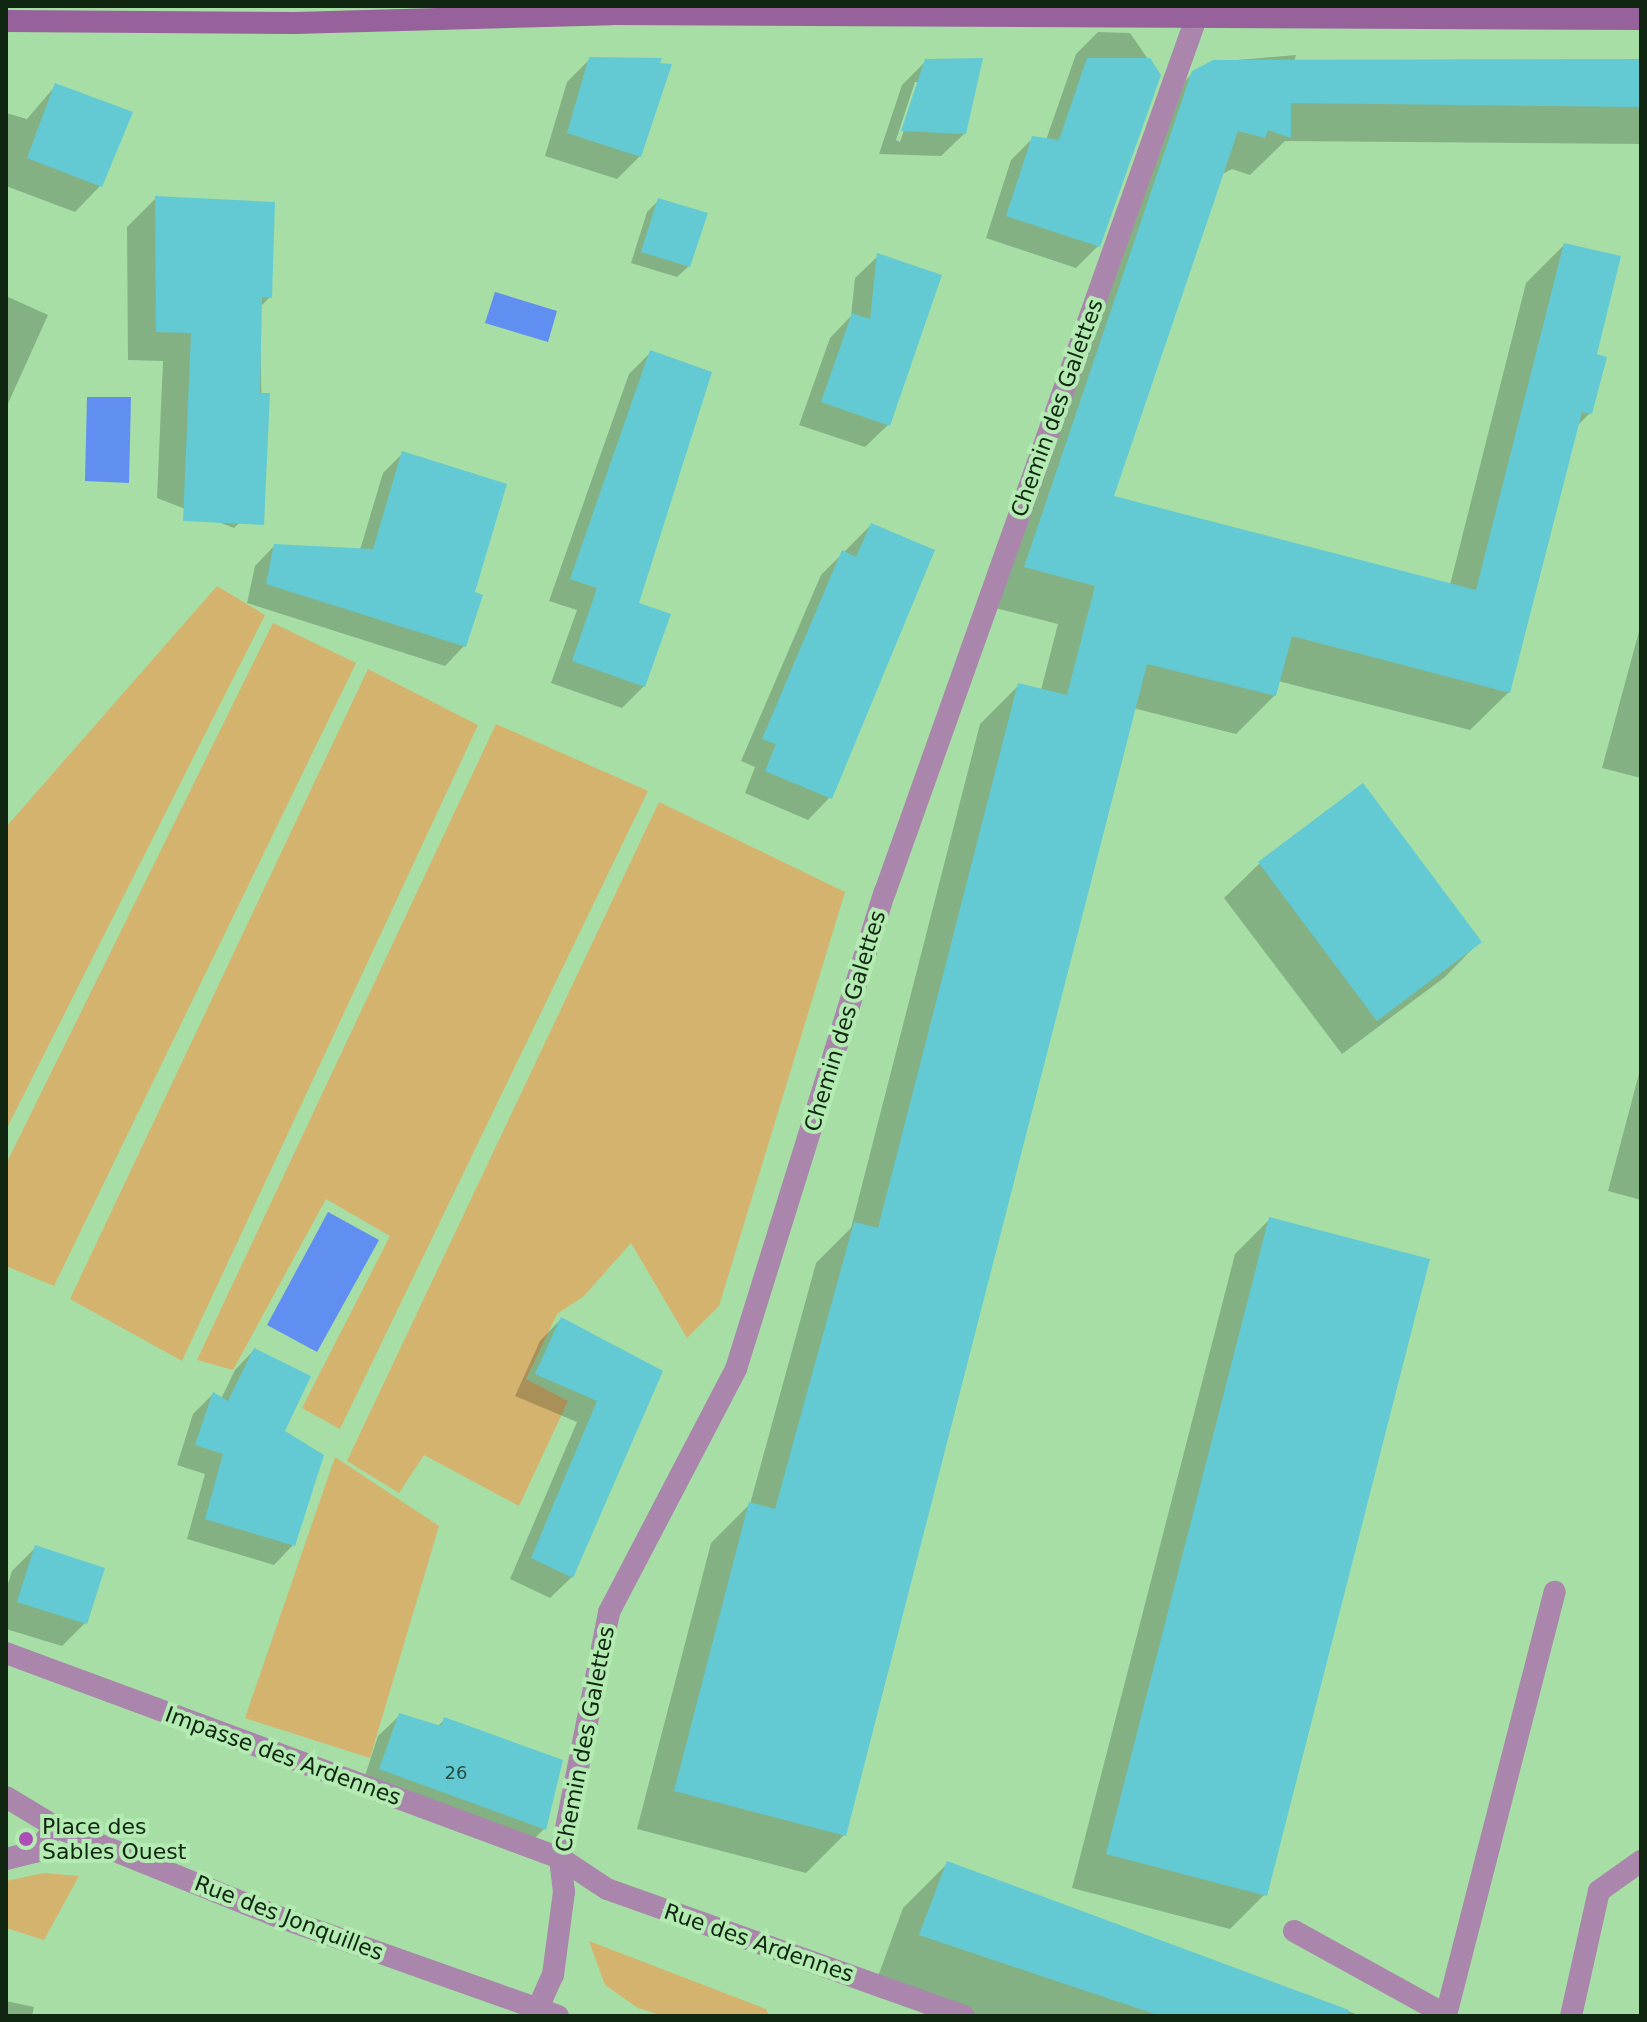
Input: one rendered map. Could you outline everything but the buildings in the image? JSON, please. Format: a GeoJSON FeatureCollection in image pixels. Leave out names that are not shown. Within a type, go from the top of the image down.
{"type":"FeatureCollection","features":[{"type":"Feature","properties":{"kind":"main road"},"geometry":{"type":"LineString","coordinates":[[6,21],[294,23],[611,14],[1641,19]]}},
{"type":"Feature","properties":{"kind":"street","name":"Chemin des Galettes"},"geometry":{"type":"LineString","coordinates":[[548,2012],[562,1917],[560,1858],[609,1612],[736,1369],[885,892],[1197,16]]}},
{"type":"Feature","properties":{"kind":"street"},"geometry":{"type":"LineString","coordinates":[[1294,1931],[1447,2016],[1555,1592]]}},
{"type":"Feature","properties":{"kind":"street","name":"Impasse des Ardennes"},"geometry":{"type":"LineString","coordinates":[[6,1653],[560,1858]]}},
{"type":"Feature","properties":{"kind":"street","name":"Rue des Jonquilles"},"geometry":{"type":"LineString","coordinates":[[6,1797],[56,1827],[276,1916],[548,2012]]}},
{"type":"Feature","properties":{"kind":"street"},"geometry":{"type":"LineString","coordinates":[[6,1859],[35,1852],[56,1827]]}},
{"type":"Feature","properties":{"kind":"street","name":"Rue des Ardennes"},"geometry":{"type":"LineString","coordinates":[[560,1858],[607,1889],[964,2016]]}},
{"type":"Feature","properties":{"kind":"street"},"geometry":{"type":"LineString","coordinates":[[1571,2016],[1599,1891],[1641,1861]]}},
{"type":"Feature","properties":{"kind":"shaded area"},"geometry":{"type":"Polygon","coordinates":[[[217,586],[265,615],[6,1130],[6,827],[217,586]]]}},
{"type":"Feature","properties":{"kind":"shaded area"},"geometry":{"type":"Polygon","coordinates":[[[273,623],[356,663],[54,1286],[6,1266],[6,1164],[273,623]]]}},
{"type":"Feature","properties":{"kind":"shaded area"},"geometry":{"type":"Polygon","coordinates":[[[368,669],[478,725],[182,1361],[70,1299],[368,669]]]}},
{"type":"Feature","properties":{"kind":"shaded area"},"geometry":{"type":"Polygon","coordinates":[[[496,724],[648,791],[340,1429],[302,1408],[390,1236],[326,1199],[233,1370],[197,1360],[496,724]]]}},
{"type":"Feature","properties":{"kind":"shaded area"},"geometry":{"type":"Polygon","coordinates":[[[659,802],[845,892],[719,1306],[687,1338],[631,1243],[584,1296],[557,1314],[526,1379],[568,1401],[519,1506],[424,1455],[399,1493],[347,1461],[659,802]]]}},
{"type":"Feature","properties":{"kind":"shaded area"},"geometry":{"type":"Polygon","coordinates":[[[335,1457],[439,1526],[370,1758],[245,1718],[335,1457]]]}},
{"type":"Feature","properties":{"kind":"shaded area"},"geometry":{"type":"Polygon","coordinates":[[[44,1873],[79,1876],[44,1940],[6,1928],[6,1881],[44,1873]]]}},
{"type":"Feature","properties":{"kind":"shaded area"},"geometry":{"type":"Polygon","coordinates":[[[589,1941],[766,2009],[769,2016],[664,2016],[638,2008],[605,1985],[589,1941]]]}},
{"type":"Feature","properties":{"kind":"water"},"geometry":{"type":"Polygon","coordinates":[[[495,292],[557,311],[548,342],[485,323],[495,292]]]}},
{"type":"Feature","properties":{"kind":"water"},"geometry":{"type":"Polygon","coordinates":[[[87,397],[131,397],[129,483],[85,481],[87,397]]]}},
{"type":"Feature","properties":{"kind":"water"},"geometry":{"type":"Polygon","coordinates":[[[328,1212],[379,1240],[317,1352],[267,1325],[328,1212]]]}},
{"type":"Feature","properties":{"kind":"place","name":"Place des Sables Ouest"},"geometry":{"type":"Point","coordinates":[26,1839]}}]}
